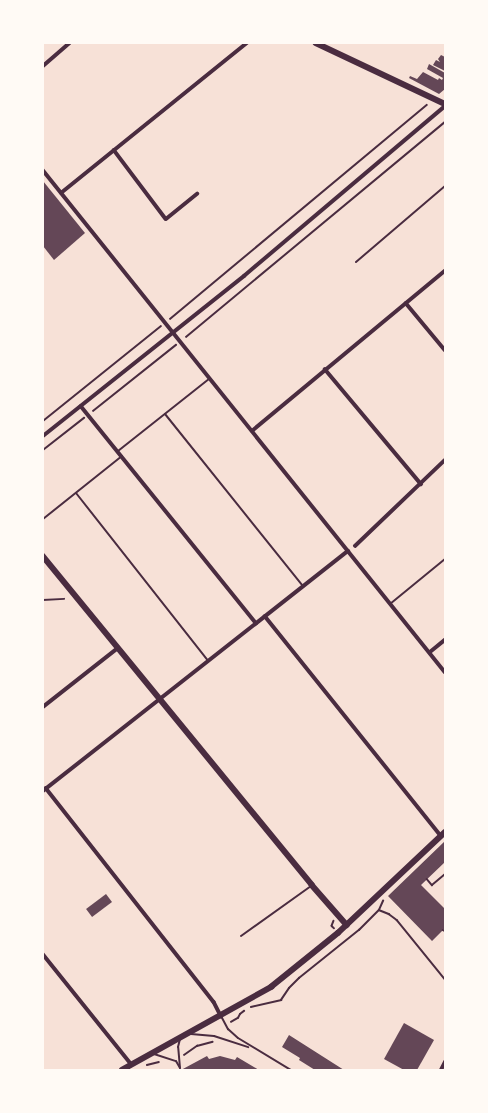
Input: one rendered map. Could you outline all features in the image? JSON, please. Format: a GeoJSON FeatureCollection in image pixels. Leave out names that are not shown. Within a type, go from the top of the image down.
{"type":"FeatureCollection","features":[{"type":"Feature","properties":{"kind":"main road"},"geometry":{"type":"LineString","coordinates":[[316,43],[445,105]]}},
{"type":"Feature","properties":{"kind":"main road"},"geometry":{"type":"LineString","coordinates":[[43,556],[312,885],[347,925]]}},
{"type":"Feature","properties":{"kind":"main road"},"geometry":{"type":"LineString","coordinates":[[122,1070],[271,987],[347,925],[443,834]]}},
{"type":"Feature","properties":{"kind":"street"},"geometry":{"type":"LineString","coordinates":[[43,66],[69,43]]}},
{"type":"Feature","properties":{"kind":"street"},"geometry":{"type":"LineString","coordinates":[[61,193],[247,43]]}},
{"type":"Feature","properties":{"kind":"street"},"geometry":{"type":"LineString","coordinates":[[43,436],[174,333],[445,105]]}},
{"type":"Feature","properties":{"kind":"street"},"geometry":{"type":"LineString","coordinates":[[114,150],[166,218],[197,194]]}},
{"type":"Feature","properties":{"kind":"street"},"geometry":{"type":"LineString","coordinates":[[43,170],[445,672]]}},
{"type":"Feature","properties":{"kind":"street"},"geometry":{"type":"LineString","coordinates":[[252,431],[445,271]]}},
{"type":"Feature","properties":{"kind":"street"},"geometry":{"type":"LineString","coordinates":[[406,303],[445,350]]}},
{"type":"Feature","properties":{"kind":"street"},"geometry":{"type":"LineString","coordinates":[[326,369],[421,484]]}},
{"type":"Feature","properties":{"kind":"street"},"geometry":{"type":"LineString","coordinates":[[81,406],[256,623]]}},
{"type":"Feature","properties":{"kind":"street"},"geometry":{"type":"LineString","coordinates":[[355,546],[445,460]]}},
{"type":"Feature","properties":{"kind":"street"},"geometry":{"type":"LineString","coordinates":[[221,1016],[214,1002],[45,790],[348,551]]}},
{"type":"Feature","properties":{"kind":"street"},"geometry":{"type":"LineString","coordinates":[[265,616],[443,834]]}},
{"type":"Feature","properties":{"kind":"street"},"geometry":{"type":"LineString","coordinates":[[430,652],[445,640]]}},
{"type":"Feature","properties":{"kind":"street"},"geometry":{"type":"LineString","coordinates":[[43,707],[118,648]]}},
{"type":"Feature","properties":{"kind":"street"},"geometry":{"type":"LineString","coordinates":[[43,954],[132,1065]]}},
{"type":"Feature","properties":{"kind":"street"},"geometry":{"type":"LineString","coordinates":[[441,1070],[445,1062]]}},
{"type":"Feature","properties":{"kind":"lane"},"geometry":{"type":"LineString","coordinates":[[356,262],[445,186]]}},
{"type":"Feature","properties":{"kind":"lane"},"geometry":{"type":"LineString","coordinates":[[118,451],[210,378]]}},
{"type":"Feature","properties":{"kind":"lane"},"geometry":{"type":"LineString","coordinates":[[165,414],[304,586]]}},
{"type":"Feature","properties":{"kind":"lane"},"geometry":{"type":"LineString","coordinates":[[43,519],[122,456]]}},
{"type":"Feature","properties":{"kind":"lane"},"geometry":{"type":"LineString","coordinates":[[76,493],[208,661]]}},
{"type":"Feature","properties":{"kind":"lane"},"geometry":{"type":"LineString","coordinates":[[390,604],[445,559]]}},
{"type":"Feature","properties":{"kind":"lane"},"geometry":{"type":"LineString","coordinates":[[241,936],[312,885]]}},
{"type":"Feature","properties":{"kind":"lane"},"geometry":{"type":"LineString","coordinates":[[221,1016],[232,1033],[252,1048],[291,1070]]}},
{"type":"Feature","properties":{"kind":"lane"},"geometry":{"type":"LineString","coordinates":[[189,1034],[214,1036],[252,1048]]}},
{"type":"Feature","properties":{"kind":"lane"},"geometry":{"type":"LineString","coordinates":[[153,1054],[176,1061],[180,1068],[178,1046],[180,1039]]}},
{"type":"Feature","properties":{"kind":"path"},"geometry":{"type":"LineString","coordinates":[[43,421],[165,323],[427,105]]}},
{"type":"Feature","properties":{"kind":"path"},"geometry":{"type":"LineString","coordinates":[[43,450],[180,342],[445,122]]}},
{"type":"Feature","properties":{"kind":"path"},"geometry":{"type":"LineString","coordinates":[[43,600],[64,599]]}},
{"type":"Feature","properties":{"kind":"path"},"geometry":{"type":"LineString","coordinates":[[427,879],[432,886],[445,874]]}},
{"type":"Feature","properties":{"kind":"path"},"geometry":{"type":"LineString","coordinates":[[237,1020],[240,1014],[250,1007],[281,1000],[288,988],[345,942],[378,910],[386,897]]}},
{"type":"Feature","properties":{"kind":"path"},"geometry":{"type":"LineString","coordinates":[[378,910],[389,914],[397,920],[445,979]]}},
{"type":"Feature","properties":{"kind":"building"},"geometry":{"type":"Polygon","coordinates":[[[441,55],[445,57],[445,71],[433,65],[436,60],[440,62],[438,59],[441,55]]]}},
{"type":"Feature","properties":{"kind":"building"},"geometry":{"type":"Polygon","coordinates":[[[429,64],[445,73],[445,89],[439,94],[409,78],[410,76],[417,79],[423,72],[438,80],[439,78],[442,80],[443,78],[427,69],[429,64]]]}},
{"type":"Feature","properties":{"kind":"building"},"geometry":{"type":"Polygon","coordinates":[[[43,181],[85,233],[54,260],[43,246],[43,181]]]}},
{"type":"Feature","properties":{"kind":"building"},"geometry":{"type":"Polygon","coordinates":[[[445,841],[445,862],[421,885],[445,909],[445,928],[432,941],[388,896],[445,841]]]}},
{"type":"Feature","properties":{"kind":"building"},"geometry":{"type":"Polygon","coordinates":[[[106,894],[112,902],[92,917],[86,909],[106,894]]]}},
{"type":"Feature","properties":{"kind":"building"},"geometry":{"type":"Polygon","coordinates":[[[404,1023],[434,1040],[417,1070],[404,1070],[384,1059],[404,1023]]]}},
{"type":"Feature","properties":{"kind":"building"},"geometry":{"type":"Polygon","coordinates":[[[289,1035],[344,1070],[315,1070],[299,1060],[300,1058],[282,1047],[289,1035]]]}},
{"type":"Feature","properties":{"kind":"building"},"geometry":{"type":"Polygon","coordinates":[[[207,1056],[209,1059],[220,1056],[235,1060],[237,1057],[259,1070],[181,1070],[207,1056]]]}}]}
